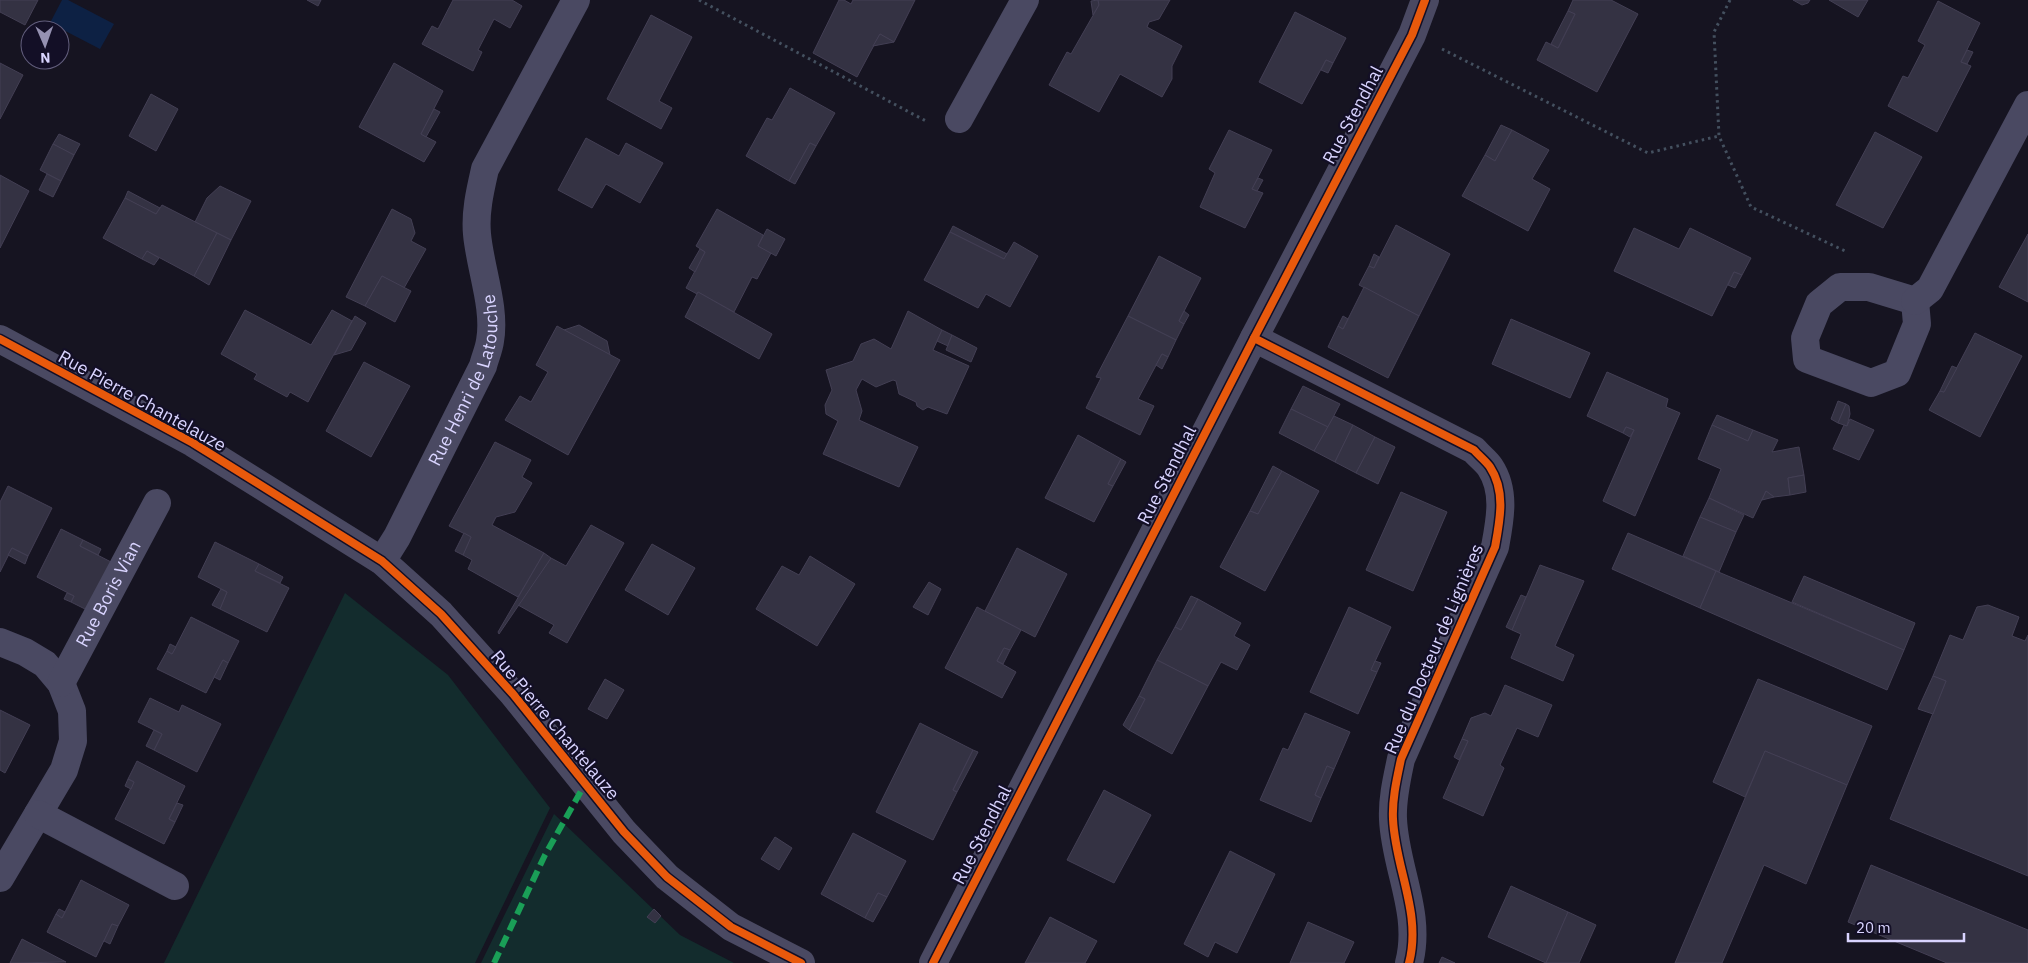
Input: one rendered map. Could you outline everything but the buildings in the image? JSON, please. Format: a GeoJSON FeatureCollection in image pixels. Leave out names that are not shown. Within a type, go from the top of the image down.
{"type":"FeatureCollection","features":[{"type":"Feature","properties":{"kind":"street","name":"Rue Henri de Latouche"},"geometry":{"type":"LineString","coordinates":[[382,561],[483,366],[491,340],[490,307],[481,264],[477,232],[478,200],[485,169],[576,0]]}},
{"type":"Feature","properties":{"kind":"street"},"geometry":{"type":"LineString","coordinates":[[959,119],[1025,0]]}},
{"type":"Feature","properties":{"kind":"street","name":"Rue Stendhal"},"geometry":{"type":"LineString","coordinates":[[933,963],[1412,35],[1425,0]]}},
{"type":"Feature","properties":{"kind":"street"},"geometry":{"type":"LineString","coordinates":[[1915,302],[1930,289],[2028,105]]}},
{"type":"Feature","properties":{"kind":"street","name":"Rue du Docteur de Lignières"},"geometry":{"type":"LineString","coordinates":[[1254,338],[1474,450],[1490,467],[1500,490],[1500,519],[1495,547],[1401,758],[1395,789],[1393,820],[1412,913],[1411,955],[1409,963]]}},
{"type":"Feature","properties":{"kind":"street","name":"Rue Pierre Chantelauze"},"geometry":{"type":"LineString","coordinates":[[0,339],[193,443],[382,561],[441,614],[513,694],[624,832],[667,877],[732,927],[801,963]]}},
{"type":"Feature","properties":{"kind":"street","name":"Rue Boris Vian"},"geometry":{"type":"LineString","coordinates":[[60,683],[157,503]]}},
{"type":"Feature","properties":{"kind":"street"},"geometry":{"type":"LineString","coordinates":[[0,642],[25,652],[45,664],[60,683],[72,711],[73,741],[64,770],[0,878]]}},
{"type":"Feature","properties":{"kind":"street"},"geometry":{"type":"LineString","coordinates":[[38,814],[175,886]]}},
{"type":"Feature","properties":{"kind":"path"},"geometry":{"type":"LineString","coordinates":[[699,0],[926,122],[959,119]]}},
{"type":"Feature","properties":{"kind":"path"},"geometry":{"type":"LineString","coordinates":[[1730,0],[1714,32],[1719,136],[1751,207],[1852,254]]}},
{"type":"Feature","properties":{"kind":"path"},"geometry":{"type":"LineString","coordinates":[[1412,35],[1648,153],[1719,136]]}},
{"type":"Feature","properties":{"kind":"green space"},"geometry":{"type":"Polygon","coordinates":[[[345,593],[448,675],[550,808],[475,963],[164,963],[345,593]]]}},
{"type":"Feature","properties":{"kind":"green space"},"geometry":{"type":"Polygon","coordinates":[[[554,814],[680,935],[734,963],[481,963],[554,814]]]}},
{"type":"Feature","properties":{"kind":"water"},"geometry":{"type":"Polygon","coordinates":[[[62,0],[68,0],[114,24],[100,49],[70,33],[70,20],[52,20],[62,0]]]}},
{"type":"Feature","properties":{"kind":"marked path"},"geometry":{"type":"LineString","coordinates":[[494,963],[545,855],[585,784]]}},
{"type":"Feature","properties":{"kind":"cycle path"},"geometry":{"type":"LineString","coordinates":[[933,963],[1412,35],[1425,0]]}},
{"type":"Feature","properties":{"kind":"cycle path"},"geometry":{"type":"LineString","coordinates":[[1254,338],[1474,450],[1490,467],[1498,486],[1500,516],[1495,547],[1401,759],[1396,781],[1393,819],[1398,855],[1410,908],[1412,944],[1409,963]]}},
{"type":"Feature","properties":{"kind":"cycle path"},"geometry":{"type":"LineString","coordinates":[[0,339],[193,443],[382,561],[441,614],[513,694],[624,832],[667,877],[731,927],[801,963]]}}]}
